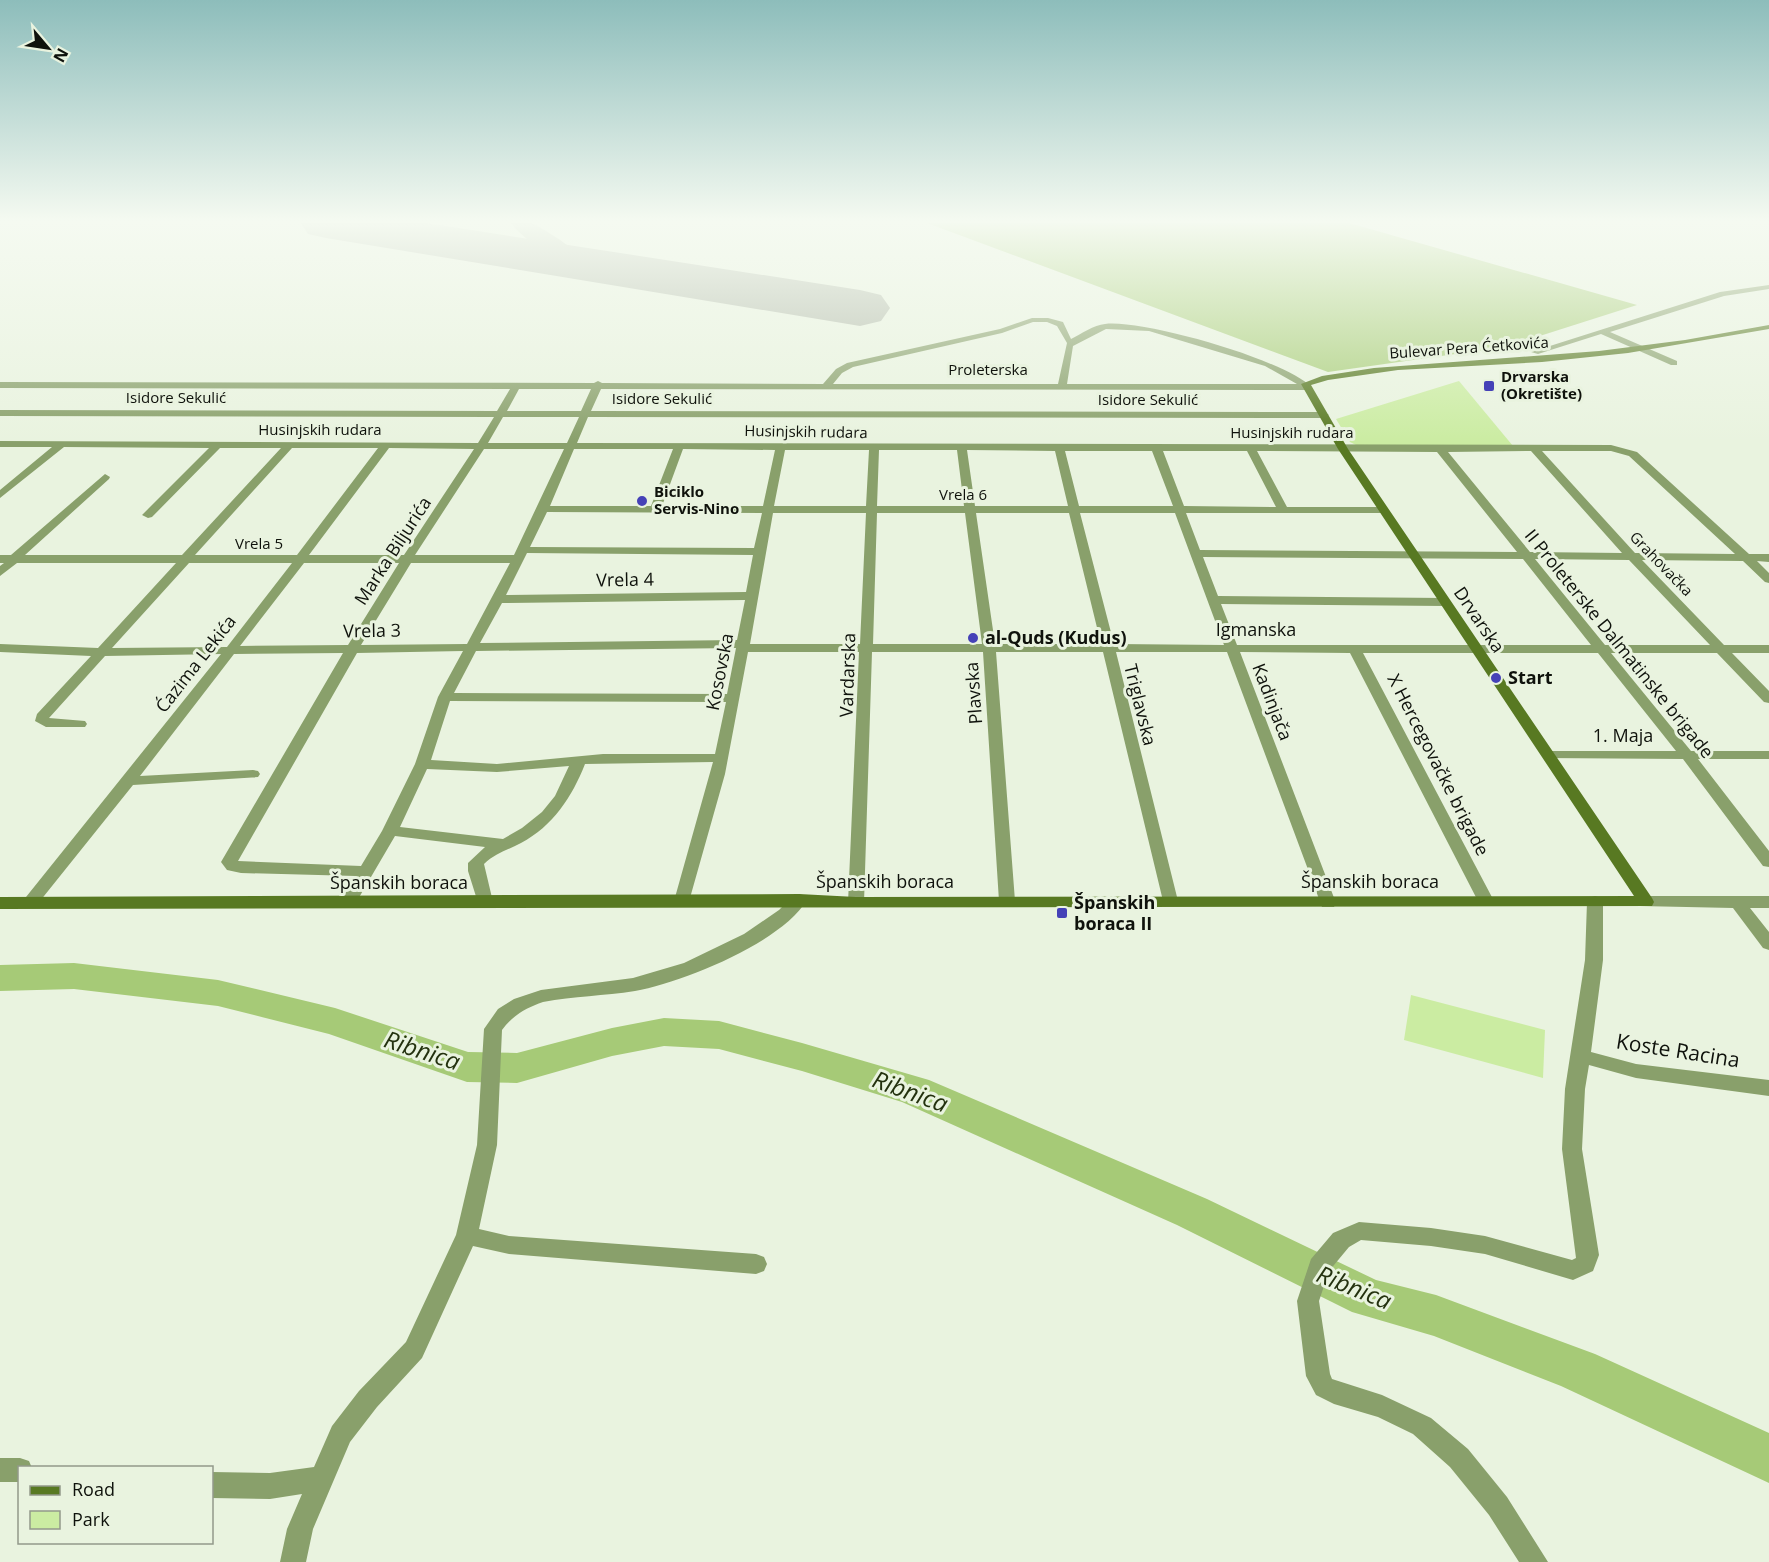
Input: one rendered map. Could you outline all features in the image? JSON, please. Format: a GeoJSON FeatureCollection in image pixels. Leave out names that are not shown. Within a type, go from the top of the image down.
{"type":"FeatureCollection","features":[{"type":"Feature","properties":{"kind":"main road","name":"Bulevar Pera Ćetkovića"},"geometry":{"type":"LineString","coordinates":[[1306,387],[1307,383],[1313,381],[1386,368],[1541,359],[1641,349],[1716,338],[1769,327]]}},
{"type":"Feature","properties":{"kind":"main road","name":"Bulevar Pera Ćetkovića"},"geometry":{"type":"LineString","coordinates":[[1348,375],[1551,364],[1652,353],[1769,334]]}},
{"type":"Feature","properties":{"kind":"main road"},"geometry":{"type":"LineString","coordinates":[[1306,387],[1343,449]]}},
{"type":"Feature","properties":{"kind":"main road","name":"Drvarska"},"geometry":{"type":"LineString","coordinates":[[1343,449],[1646,902]]}},
{"type":"Feature","properties":{"kind":"main road","name":"Španskih boraca"},"geometry":{"type":"LineString","coordinates":[[0,903],[799,900],[856,903],[1007,901],[1646,902]]}},
{"type":"Feature","properties":{"kind":"street"},"geometry":{"type":"LineString","coordinates":[[1536,352],[1717,296]]}},
{"type":"Feature","properties":{"kind":"street"},"geometry":{"type":"LineString","coordinates":[[827,385],[839,371],[850,365],[1002,330],[1032,320],[1048,320],[1060,324],[1068,341],[1072,342]]}},
{"type":"Feature","properties":{"kind":"street"},"geometry":{"type":"LineString","coordinates":[[1062,381],[1069,346],[1072,342],[1105,326],[1150,329],[1268,364],[1306,387]]}},
{"type":"Feature","properties":{"kind":"street"},"geometry":{"type":"LineString","coordinates":[[1601,331],[1674,363]]}},
{"type":"Feature","properties":{"kind":"street","name":"Proleterska"},"geometry":{"type":"LineString","coordinates":[[0,385],[993,385],[1062,381],[1306,387]]}},
{"type":"Feature","properties":{"kind":"street","name":"Marka Biljurića"},"geometry":{"type":"LineString","coordinates":[[368,871],[241,868],[229,862],[352,649],[407,559],[484,445],[517,384]]}},
{"type":"Feature","properties":{"kind":"street"},"geometry":{"type":"LineString","coordinates":[[348,902],[390,831],[422,764],[445,697],[543,509],[598,384]]}},
{"type":"Feature","properties":{"kind":"street","name":"Isidore Sekulić"},"geometry":{"type":"LineString","coordinates":[[0,413],[1324,415]]}},
{"type":"Feature","properties":{"kind":"street","name":"Husinjskih rudara"},"geometry":{"type":"LineString","coordinates":[[0,444],[874,448],[1611,448],[1632,454],[1746,557]]}},
{"type":"Feature","properties":{"kind":"street"},"geometry":{"type":"LineString","coordinates":[[0,495],[62,444]]}},
{"type":"Feature","properties":{"kind":"street"},"geometry":{"type":"LineString","coordinates":[[148,515],[218,444]]}},
{"type":"Feature","properties":{"kind":"street"},"geometry":{"type":"LineString","coordinates":[[80,724],[46,723],[42,721],[42,717],[290,444]]}},
{"type":"Feature","properties":{"kind":"street","name":"Ćazima Lekića"},"geometry":{"type":"LineString","coordinates":[[30,902],[128,781],[301,559],[386,445]]}},
{"type":"Feature","properties":{"kind":"street"},"geometry":{"type":"LineString","coordinates":[[655,509],[679,446]]}},
{"type":"Feature","properties":{"kind":"street","name":"Kosovska"},"geometry":{"type":"LineString","coordinates":[[682,901],[721,758],[744,646],[766,510],[781,447]]}},
{"type":"Feature","properties":{"kind":"street","name":"Kadinjača"},"geometry":{"type":"LineString","coordinates":[[1156,447],[1328,903]]}},
{"type":"Feature","properties":{"kind":"street","name":"Vardarska"},"geometry":{"type":"LineString","coordinates":[[856,903],[868,647],[874,448]]}},
{"type":"Feature","properties":{"kind":"street","name":"Plavska"},"geometry":{"type":"LineString","coordinates":[[962,448],[989,647],[1007,901]]}},
{"type":"Feature","properties":{"kind":"street","name":"Triglavska"},"geometry":{"type":"LineString","coordinates":[[1059,448],[1170,901]]}},
{"type":"Feature","properties":{"kind":"street"},"geometry":{"type":"LineString","coordinates":[[1250,448],[1283,510]]}},
{"type":"Feature","properties":{"kind":"street","name":"Grahovačka"},"geometry":{"type":"LineString","coordinates":[[1534,448],[1632,557],[1769,699]]}},
{"type":"Feature","properties":{"kind":"street","name":"II Proleterske Dalmatinske brigade"},"geometry":{"type":"LineString","coordinates":[[1440,449],[1687,755],[1769,862]]}},
{"type":"Feature","properties":{"kind":"street"},"geometry":{"type":"LineString","coordinates":[[0,572],[105,477]]}},
{"type":"Feature","properties":{"kind":"street","name":"Vrela 6"},"geometry":{"type":"LineString","coordinates":[[543,509],[1383,510]]}},
{"type":"Feature","properties":{"kind":"street","name":"Vrela 5"},"geometry":{"type":"LineString","coordinates":[[0,559],[407,559],[520,554],[760,552]]}},
{"type":"Feature","properties":{"kind":"street"},"geometry":{"type":"LineString","coordinates":[[1196,553],[1769,558]]}},
{"type":"Feature","properties":{"kind":"street"},"geometry":{"type":"LineString","coordinates":[[1746,557],[1769,579]]}},
{"type":"Feature","properties":{"kind":"street","name":"Vrela 4"},"geometry":{"type":"LineString","coordinates":[[498,599],[751,596]]}},
{"type":"Feature","properties":{"kind":"street"},"geometry":{"type":"LineString","coordinates":[[1215,600],[1445,602]]}},
{"type":"Feature","properties":{"kind":"street","name":"Vrela 3"},"geometry":{"type":"LineString","coordinates":[[0,648],[101,652],[473,646],[744,646]]}},
{"type":"Feature","properties":{"kind":"street","name":"Igmanska"},"geometry":{"type":"LineString","coordinates":[[744,646],[1769,649]]}},
{"type":"Feature","properties":{"kind":"street","name":"X Hercegovačke brigade"},"geometry":{"type":"LineString","coordinates":[[1354,648],[1486,901]]}},
{"type":"Feature","properties":{"kind":"street"},"geometry":{"type":"LineString","coordinates":[[445,697],[733,698]]}},
{"type":"Feature","properties":{"kind":"street","name":"1. Maja"},"geometry":{"type":"LineString","coordinates":[[1549,755],[1769,755]]}},
{"type":"Feature","properties":{"kind":"street"},"geometry":{"type":"LineString","coordinates":[[422,764],[497,768],[579,760],[721,758]]}},
{"type":"Feature","properties":{"kind":"street"},"geometry":{"type":"LineString","coordinates":[[485,902],[476,863],[482,855],[515,839],[533,827],[560,802],[569,789],[579,760]]}},
{"type":"Feature","properties":{"kind":"street"},"geometry":{"type":"LineString","coordinates":[[128,781],[253,774]]}},
{"type":"Feature","properties":{"kind":"street"},"geometry":{"type":"LineString","coordinates":[[390,831],[502,844]]}},
{"type":"Feature","properties":{"kind":"street"},"geometry":{"type":"LineString","coordinates":[[293,1562],[300,1529],[336,1444],[347,1424],[416,1347],[467,1235],[487,1145],[493,1029],[496,1023],[514,1006],[564,992],[648,982],[676,973],[764,930],[799,900]]}},
{"type":"Feature","properties":{"kind":"street"},"geometry":{"type":"LineString","coordinates":[[1534,1562],[1498,1506],[1466,1466],[1422,1426],[1382,1407],[1334,1393],[1324,1386],[1318,1376],[1308,1301],[1319,1266],[1341,1240],[1359,1231],[1431,1237],[1485,1245],[1573,1270],[1585,1264],[1588,1255],[1572,1149],[1575,1089],[1594,960],[1595,902]]}},
{"type":"Feature","properties":{"kind":"street","name":"Španskih boraca"},"geometry":{"type":"LineString","coordinates":[[1646,902],[1769,902]]}},
{"type":"Feature","properties":{"kind":"street"},"geometry":{"type":"LineString","coordinates":[[1738,903],[1768,945]]}},
{"type":"Feature","properties":{"kind":"street","name":"Koste Racina"},"geometry":{"type":"LineString","coordinates":[[1581,1056],[1636,1071],[1769,1088]]}},
{"type":"Feature","properties":{"kind":"street"},"geometry":{"type":"LineString","coordinates":[[467,1235],[509,1245],[756,1264]]}},
{"type":"Feature","properties":{"kind":"street"},"geometry":{"type":"LineString","coordinates":[[0,1470],[18,1470]]}},
{"type":"Feature","properties":{"kind":"street"},"geometry":{"type":"LineString","coordinates":[[213,1485],[270,1486],[322,1479]]}},
{"type":"Feature","properties":{"kind":"green space"},"geometry":{"type":"Polygon","coordinates":[[[1123,296],[1605,296],[1637,305],[1505,347],[1328,372],[1123,296]]]}},
{"type":"Feature","properties":{"kind":"green space"},"geometry":{"type":"Polygon","coordinates":[[[1459,381],[1513,446],[1358,446],[1350,442],[1336,419],[1459,381]]]}},
{"type":"Feature","properties":{"kind":"green space"},"geometry":{"type":"Polygon","coordinates":[[[1411,995],[1545,1030],[1543,1078],[1404,1040],[1411,995]]]}},
{"type":"Feature","properties":{"kind":"waterway","name":"Ribnica"},"geometry":{"type":"LineString","coordinates":[[0,978],[74,976],[218,993],[335,1022],[467,1067],[517,1068],[612,1042],[664,1032],[719,1035],[802,1057],[915,1091],[1192,1212],[1368,1298],[1436,1316],[1578,1370],[1769,1458]]}},
{"type":"Feature","properties":{"kind":"runway"},"geometry":{"type":"LineString","coordinates":[[784,296],[860,308]]}},
{"type":"Feature","properties":{"kind":"place","name":"Drvarska (Okretište)"},"geometry":{"type":"Point","coordinates":[1489,386]}},
{"type":"Feature","properties":{"kind":"place","name":"Biciklo Servis-Nino"},"geometry":{"type":"Point","coordinates":[642,501]}},
{"type":"Feature","properties":{"kind":"place","name":"al-Quds (Kudus)"},"geometry":{"type":"Point","coordinates":[973,638]}},
{"type":"Feature","properties":{"kind":"place","name":"Start"},"geometry":{"type":"Point","coordinates":[1496,678]}},
{"type":"Feature","properties":{"kind":"place","name":"Španskih boraca II"},"geometry":{"type":"Point","coordinates":[1062,913]}}]}
